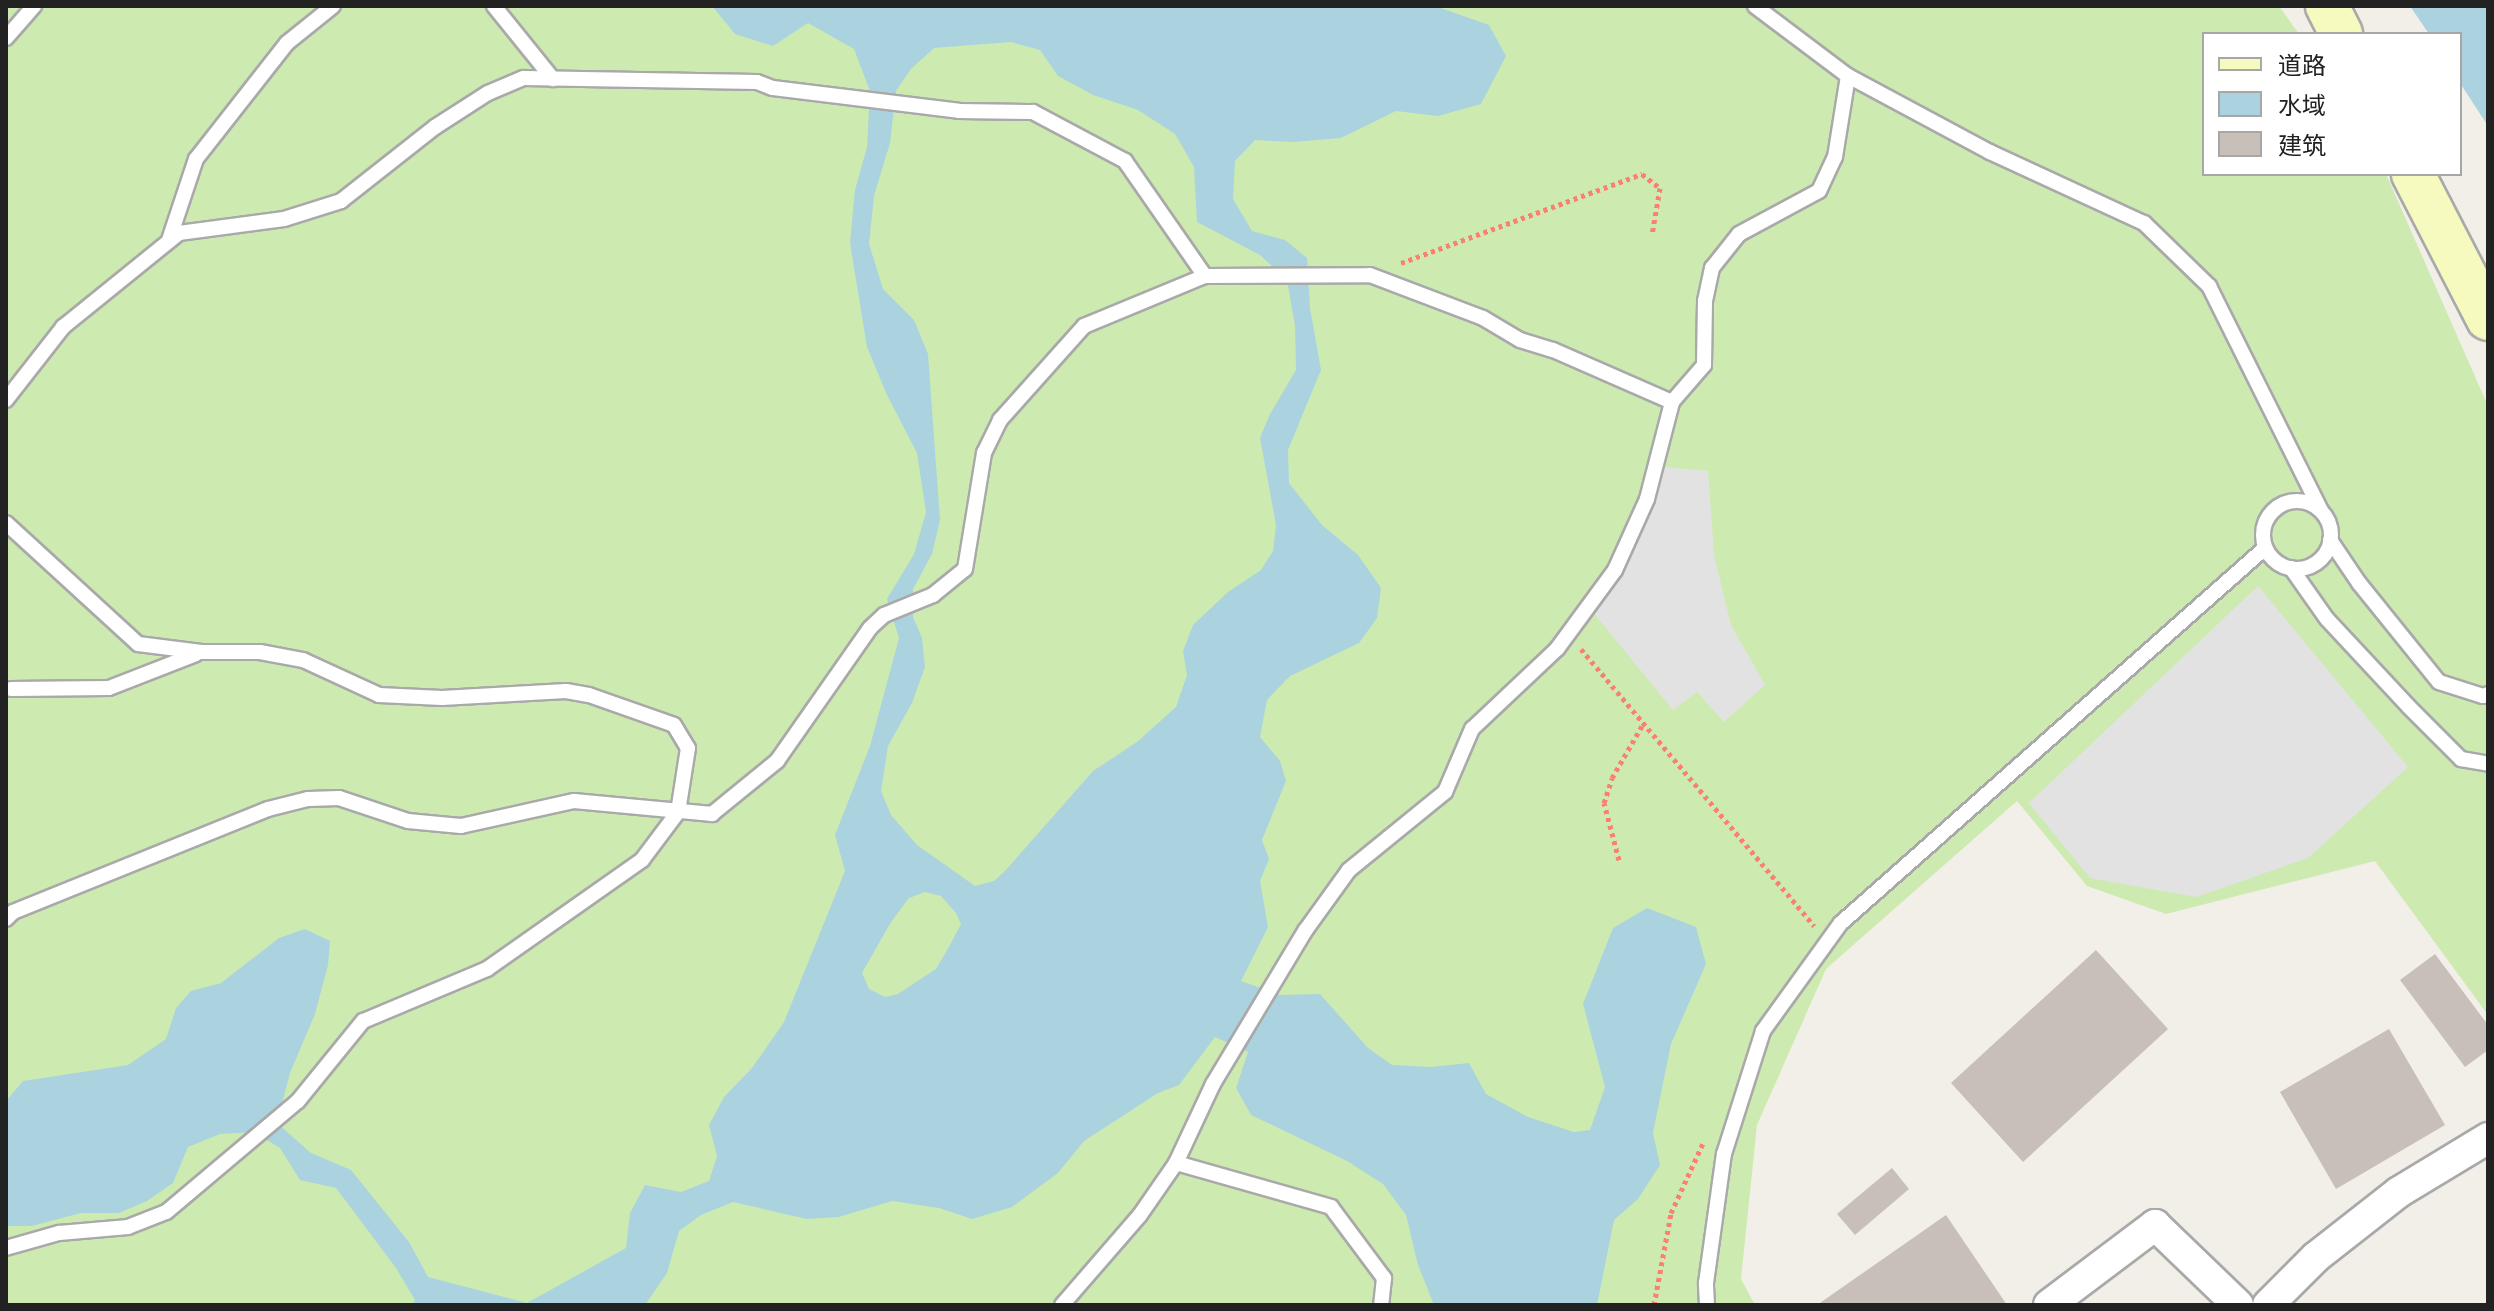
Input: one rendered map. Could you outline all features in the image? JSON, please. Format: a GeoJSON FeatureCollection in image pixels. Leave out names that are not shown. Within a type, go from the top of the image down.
{"type":"FeatureCollection","features":[{"type":"Feature","properties":{"kind":"street"},"geometry":{"type":"LineString","coordinates":[[2327,6],[2340,32]]}},
{"type":"Feature","properties":{"kind":"street"},"geometry":{"type":"LineString","coordinates":[[2414,176],[2488,319]]}},
{"type":"Feature","properties":{"kind":"street"},"geometry":{"type":"LineString","coordinates":[[2268,1305],[2316,1257],[2399,1192],[2488,1138]]}},
{"type":"Feature","properties":{"kind":"street"},"geometry":{"type":"LineString","coordinates":[[2049,1305],[2155,1225],[2238,1305]]}},
{"type":"Feature","properties":{"kind":"lane"},"geometry":{"type":"LineString","coordinates":[[6,38],[34,6]]}},
{"type":"Feature","properties":{"kind":"lane"},"geometry":{"type":"LineString","coordinates":[[169,242],[196,159],[287,43],[333,6]]}},
{"type":"Feature","properties":{"kind":"lane"},"geometry":{"type":"LineString","coordinates":[[494,6],[553,79]]}},
{"type":"Feature","properties":{"kind":"lane"},"geometry":{"type":"LineString","coordinates":[[1755,6],[1848,76],[1990,152],[2144,223],[2209,286],[2321,511],[2330,530],[2330,540],[2320,559],[2302,569],[2280,565],[2265,548],[2264,525],[2278,507],[2300,501],[2321,511]]}},
{"type":"Feature","properties":{"kind":"lane"},"geometry":{"type":"LineString","coordinates":[[1062,1305],[1140,1215],[1176,1163],[1213,1084],[1305,931],[1349,870],[1445,792],[1472,729],[1557,649],[1615,570],[1647,499],[1672,402],[1704,365],[1705,301],[1712,268],[1739,234],[1819,191],[1835,157],[1848,76]]}},
{"type":"Feature","properties":{"kind":"lane"},"geometry":{"type":"LineString","coordinates":[[6,400],[63,327],[179,233],[284,219],[341,201],[435,127],[488,93],[524,78],[757,82],[773,88],[959,111],[1033,112],[1125,161],[1205,276]]}},
{"type":"Feature","properties":{"kind":"lane"},"geometry":{"type":"LineString","coordinates":[[6,919],[13,912],[254,814],[308,799],[339,798],[408,821],[461,826],[574,801],[712,814],[777,761],[870,628],[884,615],[933,595],[965,569],[984,453],[1000,420],[1084,326],[1205,276],[1370,275],[1483,318],[1520,340],[1553,350],[1672,402]]}},
{"type":"Feature","properties":{"kind":"lane"},"geometry":{"type":"LineString","coordinates":[[6,523],[138,644],[201,652],[260,652],[303,660],[379,695],[442,698],[566,691],[674,725],[688,748],[678,812],[642,860],[487,969],[363,1021],[298,1101],[166,1212],[128,1227],[59,1233],[6,1248]]}},
{"type":"Feature","properties":{"kind":"lane"},"geometry":{"type":"LineString","coordinates":[[2330,540],[2359,583],[2439,682],[2483,696],[2488,694]]}},
{"type":"Feature","properties":{"kind":"lane"},"geometry":{"type":"LineString","coordinates":[[1707,1305],[1706,1283],[1724,1154],[1763,1031],[1827,941],[1841,923],[2265,548]]}},
{"type":"Feature","properties":{"kind":"lane"},"geometry":{"type":"LineString","coordinates":[[2291,568],[2327,619],[2461,759],[2488,764]]}},
{"type":"Feature","properties":{"kind":"lane"},"geometry":{"type":"LineString","coordinates":[[8,689],[109,688],[201,652]]}},
{"type":"Feature","properties":{"kind":"lane"},"geometry":{"type":"LineString","coordinates":[[1176,1163],[1331,1207],[1384,1278],[1381,1305]]}},
{"type":"Feature","properties":{"kind":"path"},"geometry":{"type":"LineString","coordinates":[[1370,275],[1642,174],[1660,188],[1652,235]]}},
{"type":"Feature","properties":{"kind":"path"},"geometry":{"type":"LineString","coordinates":[[1568,633],[1827,941]]}},
{"type":"Feature","properties":{"kind":"path"},"geometry":{"type":"LineString","coordinates":[[1619,860],[1604,803],[1612,778],[1643,724]]}},
{"type":"Feature","properties":{"kind":"path"},"geometry":{"type":"LineString","coordinates":[[1654,1305],[1671,1213],[1707,1137]]}},
{"type":"Feature","properties":{"kind":"green space"},"geometry":{"type":"Polygon","coordinates":[[[6,6],[2279,6],[2298,32],[2202,32],[2202,176],[2387,176],[2488,406],[2488,1015],[2375,861],[2166,914],[2087,886],[2017,801],[1826,969],[1757,1125],[1741,1279],[1755,1305],[6,1305],[6,6]]]}},
{"type":"Feature","properties":{"kind":"shaded area"},"geometry":{"type":"Polygon","coordinates":[[[1662,467],[1708,471],[1714,555],[1731,625],[1765,685],[1724,722],[1697,692],[1673,710],[1588,606],[1630,521],[1662,467]]]}},
{"type":"Feature","properties":{"kind":"shaded area"},"geometry":{"type":"Polygon","coordinates":[[[2258,586],[2408,767],[2308,858],[2196,897],[2090,878],[2029,803],[2258,586]]]}},
{"type":"Feature","properties":{"kind":"water"},"geometry":{"type":"Polygon","coordinates":[[[712,6],[1435,6],[1489,25],[1506,56],[1481,104],[1438,116],[1396,111],[1341,138],[1293,142],[1255,140],[1235,161],[1233,199],[1252,231],[1285,240],[1307,258],[1310,308],[1321,370],[1288,450],[1289,483],[1322,525],[1358,555],[1381,588],[1377,618],[1359,643],[1290,676],[1267,700],[1260,737],[1280,761],[1286,781],[1262,840],[1269,859],[1260,881],[1268,927],[1241,981],[1280,995],[1320,994],[1368,1048],[1392,1065],[1431,1067],[1469,1063],[1486,1094],[1528,1117],[1574,1132],[1590,1130],[1605,1087],[1583,1004],[1613,928],[1647,908],[1696,927],[1706,964],[1671,1044],[1653,1133],[1660,1165],[1638,1199],[1614,1220],[1597,1305],[1434,1305],[1418,1265],[1406,1215],[1383,1184],[1347,1161],[1251,1115],[1236,1088],[1248,1052],[1215,1037],[1179,1085],[1158,1093],[1084,1141],[1058,1173],[1012,1207],[972,1219],[939,1208],[892,1201],[839,1217],[807,1219],[733,1202],[701,1215],[679,1231],[667,1273],[645,1305],[412,1305],[415,1300],[396,1268],[336,1188],[300,1180],[280,1148],[254,1132],[220,1134],[188,1147],[173,1183],[147,1201],[119,1213],[81,1213],[32,1226],[6,1226],[6,1101],[23,1081],[128,1065],[166,1039],[176,1008],[191,991],[221,983],[279,938],[305,929],[330,941],[328,965],[315,1014],[290,1073],[277,1123],[311,1153],[351,1170],[409,1242],[428,1277],[527,1303],[626,1248],[630,1213],[645,1185],[681,1192],[709,1181],[717,1156],[709,1125],[724,1097],[752,1068],[784,1022],[845,871],[835,835],[870,746],[899,638],[887,599],[914,554],[926,512],[917,453],[867,347],[850,243],[855,190],[867,147],[870,91],[854,49],[808,23],[773,46],[735,34],[712,6]],[[1011,42],[934,48],[911,69],[896,91],[890,143],[874,196],[869,244],[883,289],[914,320],[928,354],[940,520],[932,554],[913,589],[913,617],[922,638],[925,667],[912,703],[888,746],[881,791],[891,815],[917,845],[975,886],[994,881],[1093,771],[1137,742],[1176,707],[1187,675],[1183,651],[1193,625],[1228,592],[1261,570],[1273,551],[1276,525],[1260,438],[1296,370],[1295,326],[1287,280],[1260,255],[1197,222],[1194,167],[1175,134],[1138,110],[1093,95],[1058,76],[1040,50],[1011,42]],[[925,892],[909,898],[891,922],[862,973],[869,989],[885,997],[898,994],[936,969],[961,924],[941,896],[925,892]]]}},
{"type":"Feature","properties":{"kind":"water"},"geometry":{"type":"Polygon","coordinates":[[[2410,6],[2488,6],[2488,126],[2462,86],[2462,32],[2428,32],[2410,6]]]}},
{"type":"Feature","properties":{"kind":"building"},"geometry":{"type":"Polygon","coordinates":[[[2096,950],[2168,1029],[2023,1162],[1951,1083],[2096,950]]]}},
{"type":"Feature","properties":{"kind":"building"},"geometry":{"type":"Polygon","coordinates":[[[2435,954],[2488,1025],[2488,1050],[2465,1067],[2400,980],[2435,954]]]}},
{"type":"Feature","properties":{"kind":"building"},"geometry":{"type":"Polygon","coordinates":[[[2389,1029],[2445,1125],[2336,1189],[2280,1092],[2389,1029]]]}},
{"type":"Feature","properties":{"kind":"building"},"geometry":{"type":"Polygon","coordinates":[[[1892,1168],[1909,1189],[1855,1235],[1837,1214],[1892,1168]]]}},
{"type":"Feature","properties":{"kind":"building"},"geometry":{"type":"Polygon","coordinates":[[[1946,1215],[2007,1305],[1817,1305],[1946,1215]]]}}]}
